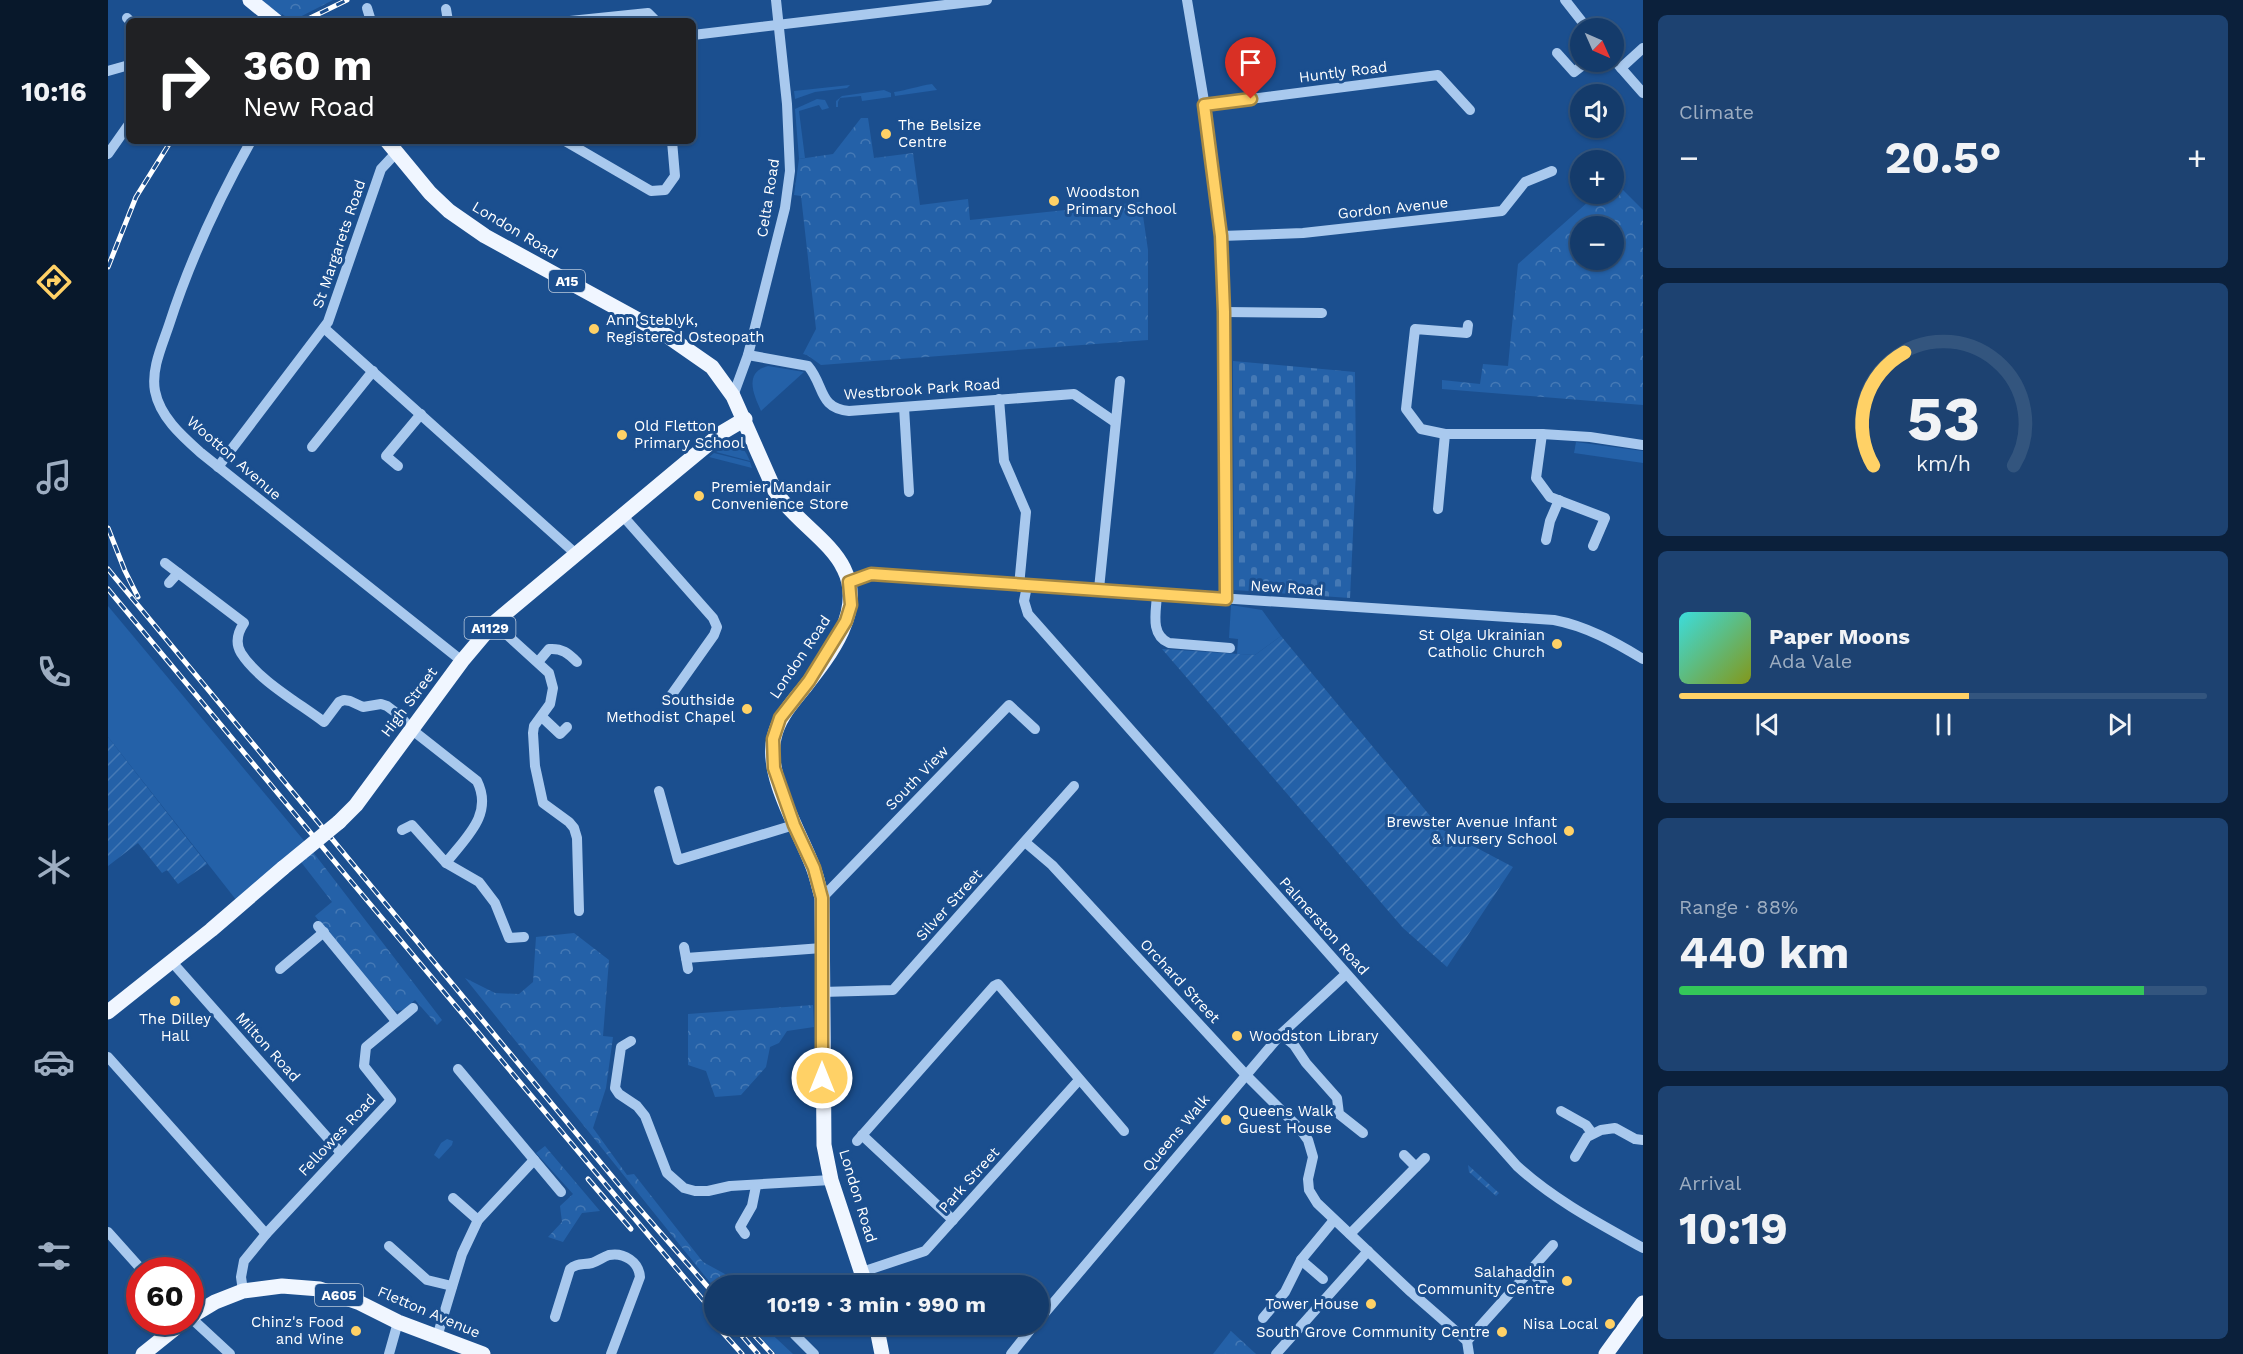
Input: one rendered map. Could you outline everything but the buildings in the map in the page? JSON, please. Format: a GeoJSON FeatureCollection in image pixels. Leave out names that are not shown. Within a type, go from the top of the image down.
{"type":"FeatureCollection","features":[{"type":"Feature","properties":{"kind":"main road"},"geometry":{"type":"LineString","coordinates":[[250,0],[272,18]]}},
{"type":"Feature","properties":{"kind":"main road","name":"London Road"},"geometry":{"type":"LineString","coordinates":[[392,147],[430,193],[449,211],[484,236],[666,335],[712,367],[733,396],[745,419],[775,491],[782,502],[836,556],[844,568],[849,582],[851,605],[846,621],[809,681],[780,718],[773,739],[774,768],[794,825],[814,868],[822,898],[822,1121],[824,1145],[831,1180],[863,1275]]}},
{"type":"Feature","properties":{"kind":"main road","name":"High Street"},"geometry":{"type":"LineString","coordinates":[[108,1012],[172,962],[339,822],[356,805],[462,661],[494,623],[723,432],[745,419]]}},
{"type":"Feature","properties":{"kind":"main road","name":"Fletton Avenue"},"geometry":{"type":"LineString","coordinates":[[204,1309],[243,1291],[282,1286],[320,1289],[360,1303],[399,1322],[483,1354]]}},
{"type":"Feature","properties":{"kind":"main road"},"geometry":{"type":"LineString","coordinates":[[1606,1354],[1643,1303]]}},
{"type":"Feature","properties":{"kind":"main road"},"geometry":{"type":"LineString","coordinates":[[143,1354],[167,1335]]}},
{"type":"Feature","properties":{"kind":"main road"},"geometry":{"type":"LineString","coordinates":[[878,1335],[882,1354]]}},
{"type":"Feature","properties":{"kind":"street","name":"Celta Road"},"geometry":{"type":"LineString","coordinates":[[733,396],[748,355],[785,208],[790,171],[790,148],[776,0]]}},
{"type":"Feature","properties":{"kind":"street"},"geometry":{"type":"LineString","coordinates":[[696,35],[987,0]]}},
{"type":"Feature","properties":{"kind":"street"},"geometry":{"type":"LineString","coordinates":[[1187,0],[1204,105],[1221,236],[1224,312],[1226,599]]}},
{"type":"Feature","properties":{"kind":"street"},"geometry":{"type":"LineString","coordinates":[[1565,0],[1579,18]]}},
{"type":"Feature","properties":{"kind":"street"},"geometry":{"type":"LineString","coordinates":[[367,8],[370,18]]}},
{"type":"Feature","properties":{"kind":"street"},"geometry":{"type":"LineString","coordinates":[[446,9],[448,18]]}},
{"type":"Feature","properties":{"kind":"street"},"geometry":{"type":"LineString","coordinates":[[603,18],[648,14],[653,18]]}},
{"type":"Feature","properties":{"kind":"street"},"geometry":{"type":"LineString","coordinates":[[1624,60],[1643,48]]}},
{"type":"Feature","properties":{"kind":"street"},"geometry":{"type":"LineString","coordinates":[[1557,53],[1570,68]]}},
{"type":"Feature","properties":{"kind":"street"},"geometry":{"type":"LineString","coordinates":[[108,71],[126,66]]}},
{"type":"Feature","properties":{"kind":"street"},"geometry":{"type":"LineString","coordinates":[[1624,71],[1643,93]]}},
{"type":"Feature","properties":{"kind":"street","name":"Huntly Road"},"geometry":{"type":"LineString","coordinates":[[1204,105],[1438,75],[1470,110]]}},
{"type":"Feature","properties":{"kind":"street"},"geometry":{"type":"LineString","coordinates":[[108,154],[126,128]]}},
{"type":"Feature","properties":{"kind":"street","name":"Wootton Avenue"},"geometry":{"type":"LineString","coordinates":[[249,144],[207,225],[181,286],[155,370],[155,391],[160,408],[182,436],[218,467],[462,661]]}},
{"type":"Feature","properties":{"kind":"street"},"geometry":{"type":"LineString","coordinates":[[570,144],[651,191],[665,190],[675,176],[672,144]]}},
{"type":"Feature","properties":{"kind":"street","name":"St Margarets Road"},"geometry":{"type":"LineString","coordinates":[[392,147],[381,169],[324,328],[576,554]]}},
{"type":"Feature","properties":{"kind":"street","name":"Gordon Avenue"},"geometry":{"type":"LineString","coordinates":[[1221,236],[1303,233],[1502,211],[1525,182],[1552,171]]}},
{"type":"Feature","properties":{"kind":"street"},"geometry":{"type":"LineString","coordinates":[[1224,312],[1322,313]]}},
{"type":"Feature","properties":{"kind":"street"},"geometry":{"type":"LineString","coordinates":[[1468,325],[1467,333],[1415,329],[1406,409],[1421,429],[1445,434],[1590,436],[1643,445]]}},
{"type":"Feature","properties":{"kind":"street"},"geometry":{"type":"LineString","coordinates":[[218,467],[324,328]]}},
{"type":"Feature","properties":{"kind":"street","name":"Westbrook Park Road"},"geometry":{"type":"LineString","coordinates":[[748,355],[808,366],[824,398],[837,410],[849,411],[1074,394],[1115,422]]}},
{"type":"Feature","properties":{"kind":"street"},"geometry":{"type":"LineString","coordinates":[[312,447],[373,370]]}},
{"type":"Feature","properties":{"kind":"street"},"geometry":{"type":"LineString","coordinates":[[1099,589],[1120,381]]}},
{"type":"Feature","properties":{"kind":"street","name":"Palmerston Road"},"geometry":{"type":"LineString","coordinates":[[999,399],[1004,460],[1026,512],[1023,586],[1028,614],[1524,1172],[1587,1216],[1643,1248]]}},
{"type":"Feature","properties":{"kind":"street"},"geometry":{"type":"LineString","coordinates":[[903,407],[909,492]]}},
{"type":"Feature","properties":{"kind":"street"},"geometry":{"type":"LineString","coordinates":[[398,466],[386,456],[421,414]]}},
{"type":"Feature","properties":{"kind":"street"},"geometry":{"type":"LineString","coordinates":[[1438,509],[1445,434]]}},
{"type":"Feature","properties":{"kind":"street"},"geometry":{"type":"LineString","coordinates":[[1542,434],[1536,478],[1550,497],[1605,518],[1593,546]]}},
{"type":"Feature","properties":{"kind":"street"},"geometry":{"type":"LineString","coordinates":[[1546,540],[1550,521],[1559,500]]}},
{"type":"Feature","properties":{"kind":"street"},"geometry":{"type":"LineString","coordinates":[[622,515],[713,618],[717,627],[670,697]]}},
{"type":"Feature","properties":{"kind":"street"},"geometry":{"type":"LineString","coordinates":[[165,563],[244,623],[239,630],[240,653],[255,669],[324,722],[339,702],[350,700],[363,707],[381,704],[387,706],[399,715],[411,729],[477,781],[482,790],[481,814],[446,863]]}},
{"type":"Feature","properties":{"kind":"street"},"geometry":{"type":"LineString","coordinates":[[170,583],[178,573]]}},
{"type":"Feature","properties":{"kind":"street","name":"New Road"},"geometry":{"type":"LineString","coordinates":[[849,582],[871,574],[1554,620],[1588,630],[1643,659]]}},
{"type":"Feature","properties":{"kind":"street"},"geometry":{"type":"LineString","coordinates":[[1157,595],[1155,630],[1163,641],[1169,644],[1230,648]]}},
{"type":"Feature","properties":{"kind":"street"},"geometry":{"type":"LineString","coordinates":[[494,623],[549,673],[553,688],[550,704],[534,726],[535,766],[543,803],[574,828],[577,838],[579,911]]}},
{"type":"Feature","properties":{"kind":"street"},"geometry":{"type":"LineString","coordinates":[[538,662],[549,648],[564,650],[577,662]]}},
{"type":"Feature","properties":{"kind":"street","name":"South View"},"geometry":{"type":"LineString","coordinates":[[822,898],[1009,705],[1035,729]]}},
{"type":"Feature","properties":{"kind":"street"},"geometry":{"type":"LineString","coordinates":[[542,717],[560,734],[567,727]]}},
{"type":"Feature","properties":{"kind":"street","name":"Silver Street"},"geometry":{"type":"LineString","coordinates":[[822,992],[893,990],[1074,786]]}},
{"type":"Feature","properties":{"kind":"street"},"geometry":{"type":"LineString","coordinates":[[659,791],[678,860],[794,825]]}},
{"type":"Feature","properties":{"kind":"street"},"geometry":{"type":"LineString","coordinates":[[402,830],[411,825],[446,863],[478,882],[495,903],[509,938],[524,937]]}},
{"type":"Feature","properties":{"kind":"street","name":"Orchard Street"},"geometry":{"type":"LineString","coordinates":[[1025,842],[1052,865],[1246,1075],[1300,1129],[1308,1140],[1313,1157],[1308,1179],[1309,1190],[1317,1203],[1334,1220]]}},
{"type":"Feature","properties":{"kind":"street"},"geometry":{"type":"LineString","coordinates":[[280,969],[321,929],[396,1022]]}},
{"type":"Feature","properties":{"kind":"street"},"geometry":{"type":"LineString","coordinates":[[684,946],[687,964],[822,948]]}},
{"type":"Feature","properties":{"kind":"street","name":"Milton Road"},"geometry":{"type":"LineString","coordinates":[[172,962],[341,1153]]}},
{"type":"Feature","properties":{"kind":"street","name":"Queens Walk"},"geometry":{"type":"LineString","coordinates":[[1049,1309],[1281,1034],[1346,974]]}},
{"type":"Feature","properties":{"kind":"street"},"geometry":{"type":"LineString","coordinates":[[953,1220],[859,1138],[994,986],[998,984],[1124,1131]]}},
{"type":"Feature","properties":{"kind":"street","name":"Fellowes Road"},"geometry":{"type":"LineString","coordinates":[[243,1291],[241,1276],[244,1261],[266,1234],[391,1100],[364,1066],[366,1047],[413,1008]]}},
{"type":"Feature","properties":{"kind":"street"},"geometry":{"type":"LineString","coordinates":[[1281,1034],[1294,1045],[1306,1063],[1337,1098],[1340,1114],[1363,1133]]}},
{"type":"Feature","properties":{"kind":"street"},"geometry":{"type":"LineString","coordinates":[[631,1041],[621,1047],[615,1088],[619,1094],[638,1107],[645,1116],[667,1173],[684,1188],[708,1191],[730,1186],[831,1180]]}},
{"type":"Feature","properties":{"kind":"street"},"geometry":{"type":"LineString","coordinates":[[108,1057],[266,1234]]}},
{"type":"Feature","properties":{"kind":"street"},"geometry":{"type":"LineString","coordinates":[[458,1069],[561,1192]]}},
{"type":"Feature","properties":{"kind":"street","name":"Park Street"},"geometry":{"type":"LineString","coordinates":[[873,1275],[925,1251],[1079,1080]]}},
{"type":"Feature","properties":{"kind":"street"},"geometry":{"type":"LineString","coordinates":[[391,1100],[399,1109]]}},
{"type":"Feature","properties":{"kind":"street"},"geometry":{"type":"LineString","coordinates":[[1561,1111],[1586,1125],[1592,1134]]}},
{"type":"Feature","properties":{"kind":"street"},"geometry":{"type":"LineString","coordinates":[[1575,1157],[1587,1137],[1615,1128],[1635,1139],[1643,1140]]}},
{"type":"Feature","properties":{"kind":"street"},"geometry":{"type":"LineString","coordinates":[[1404,1155],[1416,1167]]}},
{"type":"Feature","properties":{"kind":"street"},"geometry":{"type":"LineString","coordinates":[[1350,1234],[1425,1158]]}},
{"type":"Feature","properties":{"kind":"street"},"geometry":{"type":"LineString","coordinates":[[437,1337],[462,1254],[478,1220],[534,1160]]}},
{"type":"Feature","properties":{"kind":"street"},"geometry":{"type":"LineString","coordinates":[[739,1228],[752,1206],[756,1186]]}},
{"type":"Feature","properties":{"kind":"street"},"geometry":{"type":"LineString","coordinates":[[453,1198],[478,1220]]}},
{"type":"Feature","properties":{"kind":"street"},"geometry":{"type":"LineString","coordinates":[[1263,1318],[1285,1292],[1301,1260],[1334,1220],[1467,1341],[1469,1354]]}},
{"type":"Feature","properties":{"kind":"street"},"geometry":{"type":"LineString","coordinates":[[108,1232],[130,1257]]}},
{"type":"Feature","properties":{"kind":"street"},"geometry":{"type":"LineString","coordinates":[[1467,1341],[1553,1245]]}},
{"type":"Feature","properties":{"kind":"street"},"geometry":{"type":"LineString","coordinates":[[389,1246],[410,1271],[427,1280],[452,1286]]}},
{"type":"Feature","properties":{"kind":"street"},"geometry":{"type":"LineString","coordinates":[[1276,1354],[1368,1251]]}},
{"type":"Feature","properties":{"kind":"street"},"geometry":{"type":"LineString","coordinates":[[555,1317],[570,1269],[575,1264],[593,1262],[613,1255],[634,1261],[640,1268],[640,1277],[611,1354]]}},
{"type":"Feature","properties":{"kind":"street"},"geometry":{"type":"LineString","coordinates":[[1301,1260],[1323,1279]]}},
{"type":"Feature","properties":{"kind":"street"},"geometry":{"type":"LineString","coordinates":[[1530,1271],[1543,1284]]}},
{"type":"Feature","properties":{"kind":"street"},"geometry":{"type":"LineString","coordinates":[[389,1354],[399,1322]]}},
{"type":"Feature","properties":{"kind":"street"},"geometry":{"type":"LineString","coordinates":[[204,1330],[230,1354]]}},
{"type":"Feature","properties":{"kind":"street"},"geometry":{"type":"LineString","coordinates":[[795,1335],[814,1354]]}},
{"type":"Feature","properties":{"kind":"street","name":"Queens Walk"},"geometry":{"type":"LineString","coordinates":[[1011,1354],[1027,1335]]}},
{"type":"Feature","properties":{"kind":"green space"},"geometry":{"type":"Polygon","coordinates":[[[262,0],[333,0],[298,18],[288,18],[282,14],[281,16],[262,0]]]}},
{"type":"Feature","properties":{"kind":"green space"},"geometry":{"type":"Polygon","coordinates":[[[932,84],[937,90],[895,96],[894,92],[932,84]]]}},
{"type":"Feature","properties":{"kind":"green space"},"geometry":{"type":"Polygon","coordinates":[[[850,85],[847,88],[815,92],[795,99],[794,91],[850,85]]]}},
{"type":"Feature","properties":{"kind":"green space"},"geometry":{"type":"Polygon","coordinates":[[[884,90],[891,93],[891,97],[862,101],[861,96],[840,98],[838,107],[836,107],[836,101],[842,96],[884,90]]]}},
{"type":"Feature","properties":{"kind":"green space"},"geometry":{"type":"Polygon","coordinates":[[[817,99],[825,100],[829,108],[822,110],[819,105],[799,111],[805,158],[799,159],[795,109],[817,99]]]}},
{"type":"Feature","properties":{"kind":"green space"},"geometry":{"type":"Polygon","coordinates":[[[861,118],[868,118],[874,158],[913,153],[920,205],[968,199],[970,220],[1141,202],[1148,250],[1148,340],[821,365],[803,354],[816,329],[801,196],[794,195],[799,159],[833,154],[861,118]]]}},
{"type":"Feature","properties":{"kind":"green space"},"geometry":{"type":"Polygon","coordinates":[[[1624,191],[1643,210],[1643,405],[1442,389],[1442,380],[1480,384],[1483,364],[1508,366],[1518,264],[1570,218],[1570,270],[1624,270],[1624,216],[1572,216],[1586,204],[1624,204],[1624,191]]]}},
{"type":"Feature","properties":{"kind":"green space"},"geometry":{"type":"Polygon","coordinates":[[[1233,361],[1355,372],[1356,470],[1350,598],[1234,590],[1233,361]]]}},
{"type":"Feature","properties":{"kind":"green space"},"geometry":{"type":"Polygon","coordinates":[[[768,366],[804,372],[761,411],[752,384],[756,373],[768,366]]]}},
{"type":"Feature","properties":{"kind":"green space"},"geometry":{"type":"Polygon","coordinates":[[[1576,442],[1643,451],[1643,463],[1574,453],[1576,442]]]}},
{"type":"Feature","properties":{"kind":"green space"},"geometry":{"type":"Polygon","coordinates":[[[730,444],[743,449],[750,461],[716,452],[730,444]]]}},
{"type":"Feature","properties":{"kind":"green space"},"geometry":{"type":"Polygon","coordinates":[[[714,453],[750,462],[752,468],[709,457],[714,453]]]}},
{"type":"Feature","properties":{"kind":"green space"},"geometry":{"type":"Polygon","coordinates":[[[1231,605],[1262,610],[1281,636],[1255,655],[1237,654],[1238,639],[1229,638],[1231,605]]]}},
{"type":"Feature","properties":{"kind":"green space"},"geometry":{"type":"Polygon","coordinates":[[[108,606],[306,843],[237,901],[108,737],[108,606]]]}},
{"type":"Feature","properties":{"kind":"green space"},"geometry":{"type":"Polygon","coordinates":[[[1281,636],[1441,829],[1513,867],[1447,967],[1403,928],[1162,649],[1255,655],[1281,636]]]}},
{"type":"Feature","properties":{"kind":"green space"},"geometry":{"type":"Polygon","coordinates":[[[108,737],[207,864],[178,884],[167,870],[162,873],[138,843],[108,866],[108,737]]]}},
{"type":"Feature","properties":{"kind":"green space"},"geometry":{"type":"Polygon","coordinates":[[[313,852],[442,1020],[437,1025],[415,1000],[403,1010],[396,1011],[390,1006],[315,916],[332,902],[301,862],[313,852]]]}},
{"type":"Feature","properties":{"kind":"green space"},"geometry":{"type":"Polygon","coordinates":[[[574,933],[609,960],[603,1036],[613,1037],[606,1088],[593,1128],[627,1175],[634,1174],[703,1262],[727,1275],[704,1275],[465,978],[495,993],[519,994],[533,982],[536,937],[574,933]]]}},
{"type":"Feature","properties":{"kind":"green space"},"geometry":{"type":"Polygon","coordinates":[[[813,1005],[814,1027],[787,1031],[779,1043],[770,1047],[766,1067],[741,1095],[715,1097],[706,1071],[688,1065],[688,1014],[813,1005]]]}},
{"type":"Feature","properties":{"kind":"green space"},"geometry":{"type":"Polygon","coordinates":[[[447,1139],[453,1141],[452,1145],[439,1159],[434,1155],[441,1143],[447,1139]]]}},
{"type":"Feature","properties":{"kind":"green space"},"geometry":{"type":"Polygon","coordinates":[[[545,1146],[600,1211],[582,1213],[563,1242],[548,1237],[562,1222],[560,1206],[573,1194],[536,1153],[545,1146]]]}},
{"type":"Feature","properties":{"kind":"green space"},"geometry":{"type":"Polygon","coordinates":[[[1468,1165],[1499,1193],[1496,1196],[1469,1172],[1468,1165]]]}},
{"type":"Feature","properties":{"kind":"green space"},"geometry":{"type":"Polygon","coordinates":[[[1231,1331],[1256,1354],[1213,1354],[1231,1331]]]}},
{"type":"Feature","properties":{"kind":"green space"},"geometry":{"type":"Polygon","coordinates":[[[758,1335],[773,1335],[793,1354],[776,1354],[758,1335]]]}},
{"type":"Feature","properties":{"kind":"railway"},"geometry":{"type":"LineString","coordinates":[[310,18],[347,0]]}},
{"type":"Feature","properties":{"kind":"railway"},"geometry":{"type":"LineString","coordinates":[[108,267],[136,197],[169,144]]}},
{"type":"Feature","properties":{"kind":"railway"},"geometry":{"type":"LineString","coordinates":[[108,528],[138,597]]}},
{"type":"Feature","properties":{"kind":"railway"},"geometry":{"type":"LineString","coordinates":[[108,569],[630,1198],[704,1283]]}},
{"type":"Feature","properties":{"kind":"railway"},"geometry":{"type":"LineString","coordinates":[[108,589],[704,1301]]}},
{"type":"Feature","properties":{"kind":"railway"},"geometry":{"type":"LineString","coordinates":[[588,1179],[631,1229]]}},
{"type":"Feature","properties":{"kind":"railway"},"geometry":{"type":"LineString","coordinates":[[725,1335],[742,1354]]}},
{"type":"Feature","properties":{"kind":"railway"},"geometry":{"type":"LineString","coordinates":[[742,1335],[758,1354]]}},
{"type":"Feature","properties":{"kind":"railway"},"geometry":{"type":"LineString","coordinates":[[754,1335],[772,1354]]}},
{"type":"Feature","properties":{"kind":"place","name":"The Belsize Centre"},"geometry":{"type":"Point","coordinates":[886,134]}},
{"type":"Feature","properties":{"kind":"place","name":"Woodston Primary School"},"geometry":{"type":"Point","coordinates":[1054,201]}},
{"type":"Feature","properties":{"kind":"place","name":"Ann Steblyk, Registered Osteopath"},"geometry":{"type":"Point","coordinates":[594,329]}},
{"type":"Feature","properties":{"kind":"place","name":"Old Fletton Primary School"},"geometry":{"type":"Point","coordinates":[622,435]}},
{"type":"Feature","properties":{"kind":"place","name":"Premier Mandair Convenience Store"},"geometry":{"type":"Point","coordinates":[699,496]}},
{"type":"Feature","properties":{"kind":"place","name":"St Olga Ukrainian Catholic Church"},"geometry":{"type":"Point","coordinates":[1557,644]}},
{"type":"Feature","properties":{"kind":"place","name":"Southside Methodist Chapel"},"geometry":{"type":"Point","coordinates":[747,709]}},
{"type":"Feature","properties":{"kind":"place","name":"Brewster Avenue Infant & Nursery School"},"geometry":{"type":"Point","coordinates":[1569,831]}},
{"type":"Feature","properties":{"kind":"place","name":"The Dilley Hall"},"geometry":{"type":"Point","coordinates":[175,1001]}},
{"type":"Feature","properties":{"kind":"place","name":"Woodston Library"},"geometry":{"type":"Point","coordinates":[1237,1036]}},
{"type":"Feature","properties":{"kind":"place","name":"Queens Walk Guest House"},"geometry":{"type":"Point","coordinates":[1226,1120]}},
{"type":"Feature","properties":{"kind":"place","name":"Salahaddin Community Centre"},"geometry":{"type":"Point","coordinates":[1567,1281]}},
{"type":"Feature","properties":{"kind":"place","name":"Tower House"},"geometry":{"type":"Point","coordinates":[1371,1304]}},
{"type":"Feature","properties":{"kind":"place","name":"Nisa Local"},"geometry":{"type":"Point","coordinates":[1610,1324]}},
{"type":"Feature","properties":{"kind":"place","name":"Chinz's Food and Wine"},"geometry":{"type":"Point","coordinates":[356,1331]}},
{"type":"Feature","properties":{"kind":"place","name":"South Grove Community Centre"},"geometry":{"type":"Point","coordinates":[1502,1332]}},
{"type":"Feature","properties":{"kind":"route"},"geometry":{"type":"LineString","coordinates":[[822,1078],[822,898],[814,868],[794,825],[774,768],[773,739],[780,718],[824,660],[843,628],[851,605],[849,582],[871,574],[1226,599],[1224,312],[1221,236],[1204,105],[1251,99]]}}]}
